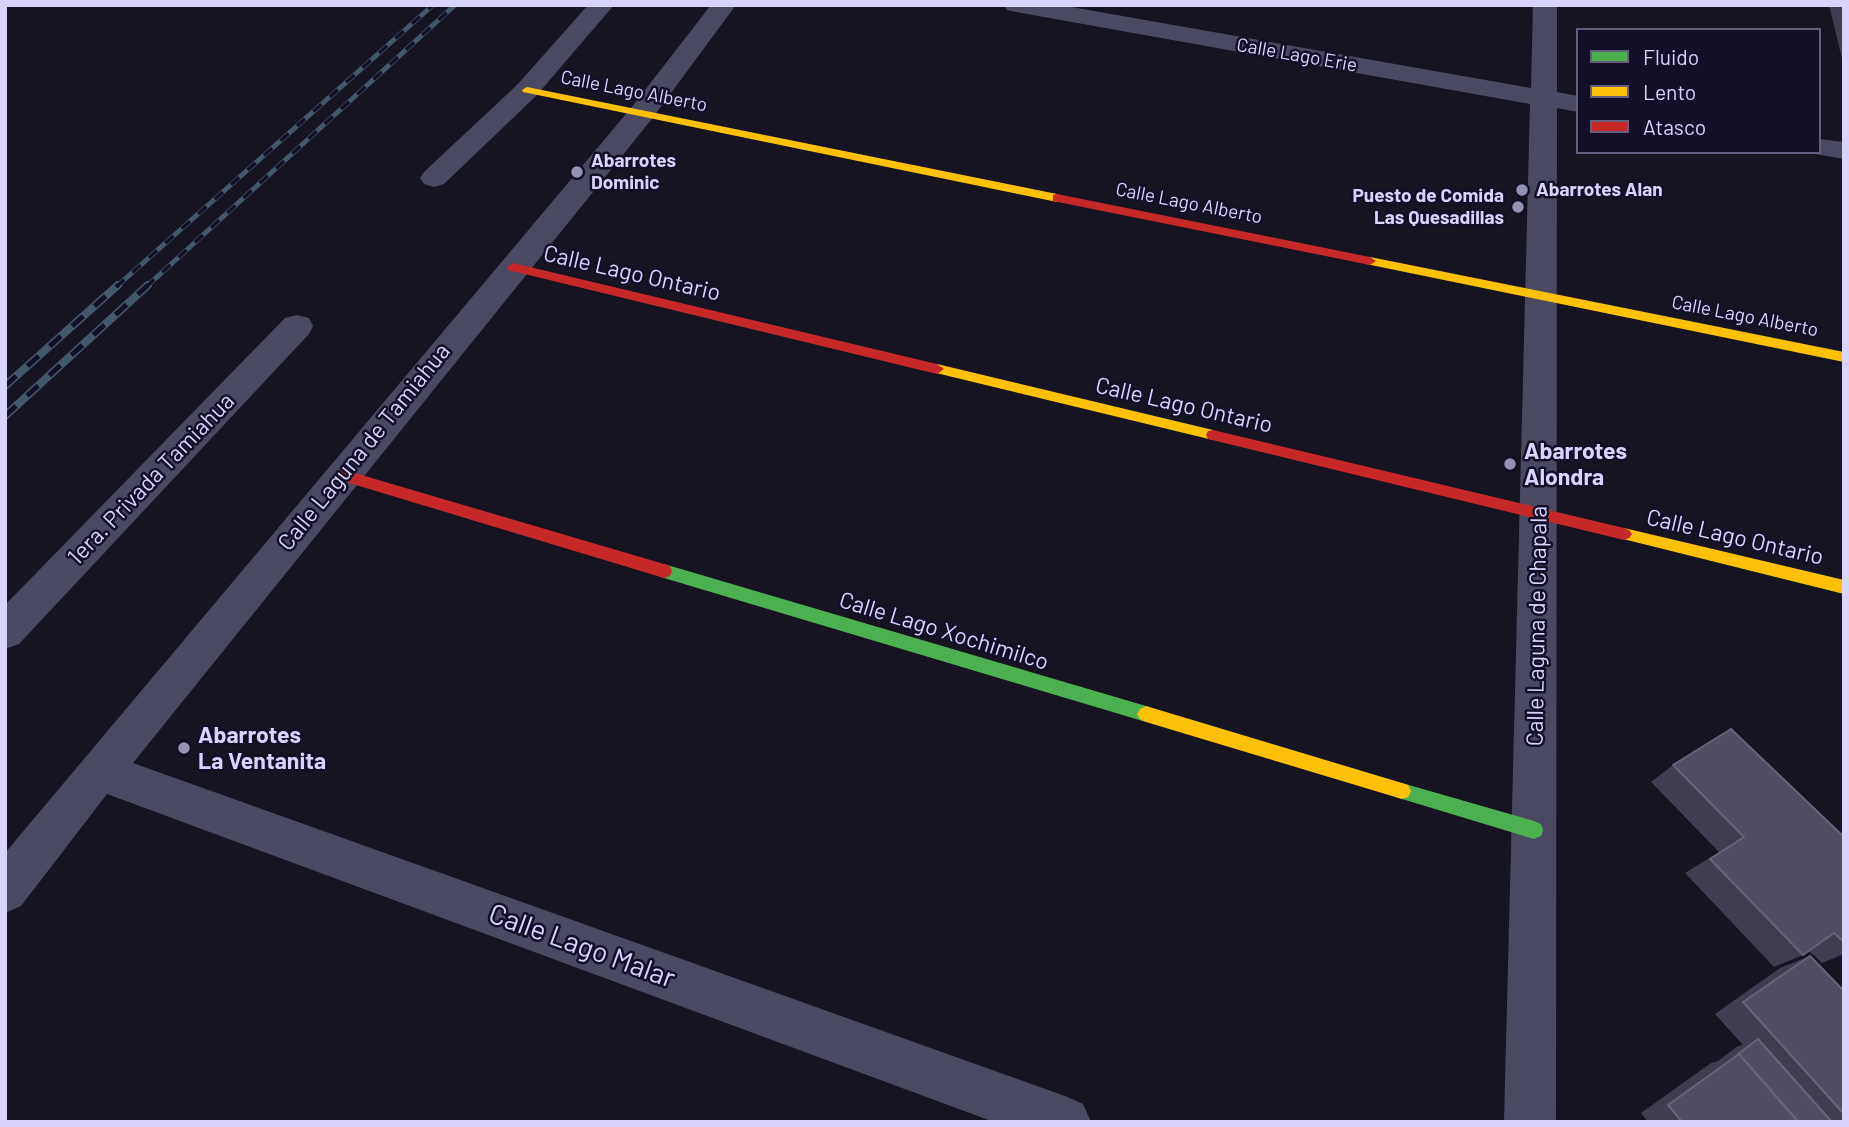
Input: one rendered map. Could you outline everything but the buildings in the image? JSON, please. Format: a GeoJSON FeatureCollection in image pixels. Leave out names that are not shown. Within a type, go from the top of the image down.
{"type":"FeatureCollection","features":[{"type":"Feature","properties":{"kind":"street"},"geometry":{"type":"LineString","coordinates":[[434,178],[527,90],[602,5]]}},
{"type":"Feature","properties":{"kind":"street","name":"Calle Laguna de Tamiahua"},"geometry":{"type":"LineString","coordinates":[[5,890],[341,475],[641,114],[724,5]]}},
{"type":"Feature","properties":{"kind":"street","name":"Calle Lago Erie"},"geometry":{"type":"LineString","coordinates":[[1016,5],[1561,101]]}},
{"type":"Feature","properties":{"kind":"street","name":"Calle Laguna de Chapala"},"geometry":{"type":"LineString","coordinates":[[1530,1122],[1541,296],[1561,101],[1545,5]]}},
{"type":"Feature","properties":{"kind":"street","name":"Calle Lago Alberto"},"geometry":{"type":"LineString","coordinates":[[527,90],[1844,357]]}},
{"type":"Feature","properties":{"kind":"street"},"geometry":{"type":"LineString","coordinates":[[1821,147],[1844,151]]}},
{"type":"Feature","properties":{"kind":"street","name":"Calle Lago Ontario"},"geometry":{"type":"LineString","coordinates":[[513,268],[1844,587]]}},
{"type":"Feature","properties":{"kind":"street","name":"1era. Privada Tamiahua"},"geometry":{"type":"LineString","coordinates":[[5,632],[297,326]]}},
{"type":"Feature","properties":{"kind":"street","name":"Calle Lago Xochimilco"},"geometry":{"type":"LineString","coordinates":[[341,475],[1534,830]]}},
{"type":"Feature","properties":{"kind":"street","name":"Calle Lago Malar"},"geometry":{"type":"LineString","coordinates":[[99,771],[1065,1122]]}},
{"type":"Feature","properties":{"kind":"railway"},"geometry":{"type":"LineString","coordinates":[[116,287],[433,5]]}},
{"type":"Feature","properties":{"kind":"railway"},"geometry":{"type":"LineString","coordinates":[[146,287],[455,5]]}},
{"type":"Feature","properties":{"kind":"railway"},"geometry":{"type":"LineString","coordinates":[[5,386],[118,285]]}},
{"type":"Feature","properties":{"kind":"railway"},"geometry":{"type":"LineString","coordinates":[[5,416],[148,285]]}},
{"type":"Feature","properties":{"kind":"traffic: fast"},"geometry":{"type":"LineString","coordinates":[[664,571],[1146,714]]}},
{"type":"Feature","properties":{"kind":"traffic: fast"},"geometry":{"type":"LineString","coordinates":[[1402,791],[1534,830]]}},
{"type":"Feature","properties":{"kind":"traffic: slow"},"geometry":{"type":"LineString","coordinates":[[527,90],[1057,198]]}},
{"type":"Feature","properties":{"kind":"traffic: slow"},"geometry":{"type":"LineString","coordinates":[[1370,261],[1844,357]]}},
{"type":"Feature","properties":{"kind":"traffic: slow"},"geometry":{"type":"LineString","coordinates":[[937,369],[1213,435]]}},
{"type":"Feature","properties":{"kind":"traffic: slow"},"geometry":{"type":"LineString","coordinates":[[1624,534],[1844,587]]}},
{"type":"Feature","properties":{"kind":"traffic: slow"},"geometry":{"type":"LineString","coordinates":[[1146,714],[1402,791]]}},
{"type":"Feature","properties":{"kind":"traffic: jam"},"geometry":{"type":"LineString","coordinates":[[1057,198],[1370,261]]}},
{"type":"Feature","properties":{"kind":"traffic: jam"},"geometry":{"type":"LineString","coordinates":[[513,267],[937,369]]}},
{"type":"Feature","properties":{"kind":"traffic: jam"},"geometry":{"type":"LineString","coordinates":[[1213,435],[1624,534]]}},
{"type":"Feature","properties":{"kind":"traffic: jam"},"geometry":{"type":"LineString","coordinates":[[341,475],[664,571]]}},
{"type":"Feature","properties":{"kind":"place","name":"Abarrotes Dominic"},"geometry":{"type":"Point","coordinates":[577,172]}},
{"type":"Feature","properties":{"kind":"place","name":"Abarrotes Alan"},"geometry":{"type":"Point","coordinates":[1522,190]}},
{"type":"Feature","properties":{"kind":"place","name":"Puesto de Comida Las Quesadillas"},"geometry":{"type":"Point","coordinates":[1518,207]}},
{"type":"Feature","properties":{"kind":"place","name":"Abarrotes Alondra"},"geometry":{"type":"Point","coordinates":[1510,464]}},
{"type":"Feature","properties":{"kind":"place","name":"Abarrotes La Ventanita"},"geometry":{"type":"Point","coordinates":[184,748]}}]}
